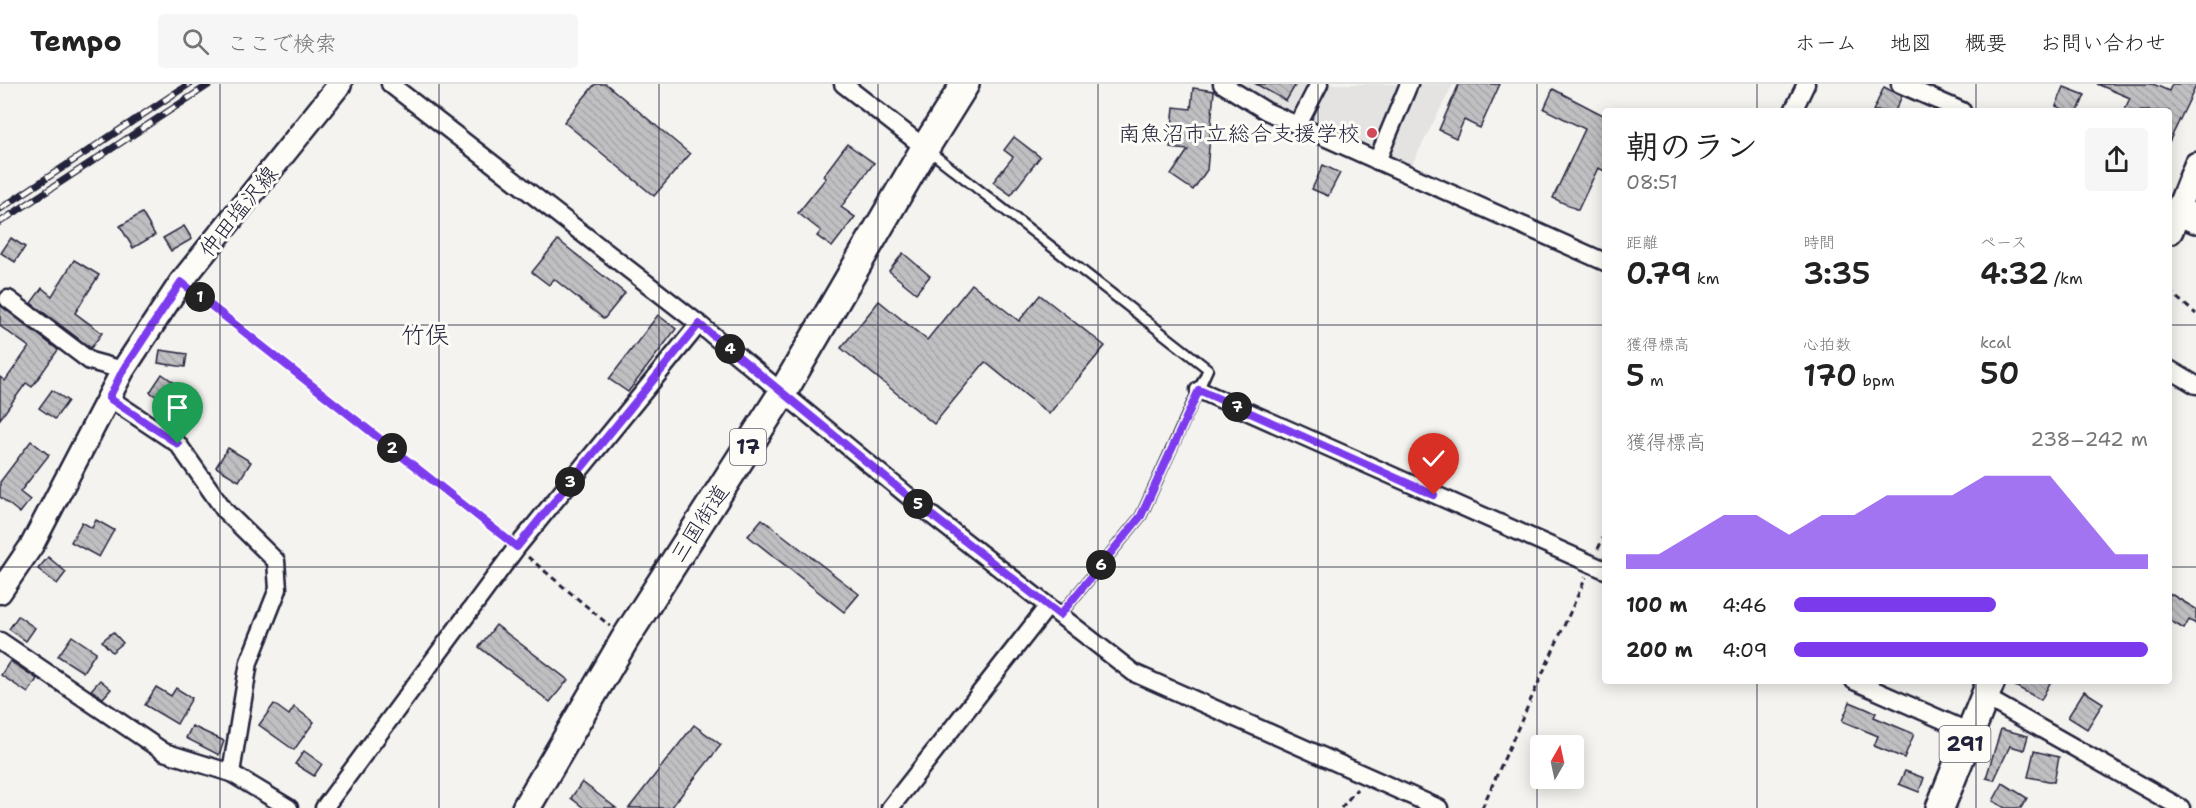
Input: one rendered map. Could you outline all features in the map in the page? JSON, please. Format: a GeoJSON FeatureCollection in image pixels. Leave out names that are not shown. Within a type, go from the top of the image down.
{"type":"FeatureCollection","features":[{"type":"Feature","properties":{"kind":"highway","name":"三国街道"},"geometry":{"type":"LineString","coordinates":[[526,808],[625,639],[783,392],[925,148],[965,84]]}},
{"type":"Feature","properties":{"kind":"highway","name":"291"},"geometry":{"type":"LineString","coordinates":[[1940,808],[1988,689]]}},
{"type":"Feature","properties":{"kind":"main road","name":"仲田塩沢線"},"geometry":{"type":"LineString","coordinates":[[0,592],[32,545],[123,370],[181,282],[340,84]]}},
{"type":"Feature","properties":{"kind":"main road"},"geometry":{"type":"LineString","coordinates":[[2178,217],[2196,164]]}},
{"type":"Feature","properties":{"kind":"street"},"geometry":{"type":"LineString","coordinates":[[390,84],[699,324],[930,514],[1134,673],[1439,808]]}},
{"type":"Feature","properties":{"kind":"street"},"geometry":{"type":"LineString","coordinates":[[843,84],[925,148]]}},
{"type":"Feature","properties":{"kind":"street"},"geometry":{"type":"LineString","coordinates":[[1222,84],[1266,111],[1602,261]]}},
{"type":"Feature","properties":{"kind":"street"},"geometry":{"type":"LineString","coordinates":[[1298,125],[1319,84]]}},
{"type":"Feature","properties":{"kind":"street"},"geometry":{"type":"LineString","coordinates":[[1377,160],[1409,84]]}},
{"type":"Feature","properties":{"kind":"street"},"geometry":{"type":"LineString","coordinates":[[1795,108],[1806,84]]}},
{"type":"Feature","properties":{"kind":"street"},"geometry":{"type":"LineString","coordinates":[[1900,84],[1955,108]]}},
{"type":"Feature","properties":{"kind":"street"},"geometry":{"type":"LineString","coordinates":[[8,299],[90,361],[123,370]]}},
{"type":"Feature","properties":{"kind":"street"},"geometry":{"type":"LineString","coordinates":[[324,808],[517,547],[699,324]]}},
{"type":"Feature","properties":{"kind":"street"},"geometry":{"type":"LineString","coordinates":[[2172,371],[2196,385]]}},
{"type":"Feature","properties":{"kind":"street"},"geometry":{"type":"LineString","coordinates":[[1199,390],[1598,567]]}},
{"type":"Feature","properties":{"kind":"street"},"geometry":{"type":"LineString","coordinates":[[109,398],[178,444],[225,512],[276,561],[278,589],[249,662],[231,772]]}},
{"type":"Feature","properties":{"kind":"street"},"geometry":{"type":"LineString","coordinates":[[890,808],[1054,610]]}},
{"type":"Feature","properties":{"kind":"street"},"geometry":{"type":"LineString","coordinates":[[0,641],[164,752],[231,772],[289,808]]}},
{"type":"Feature","properties":{"kind":"street"},"geometry":{"type":"LineString","coordinates":[[1861,684],[1970,732]]}},
{"type":"Feature","properties":{"kind":"street"},"geometry":{"type":"LineString","coordinates":[[1988,689],[2181,808]]}},
{"type":"Feature","properties":{"kind":"lane"},"geometry":{"type":"LineString","coordinates":[[925,148],[1209,369],[1141,516],[1054,610]]}},
{"type":"Feature","properties":{"kind":"path"},"geometry":{"type":"LineString","coordinates":[[181,282],[517,547],[625,639]]}},
{"type":"Feature","properties":{"kind":"path"},"geometry":{"type":"LineString","coordinates":[[2172,294],[2196,314]]}},
{"type":"Feature","properties":{"kind":"path"},"geometry":{"type":"LineString","coordinates":[[1482,808],[1598,567],[1602,548]]}},
{"type":"Feature","properties":{"kind":"path"},"geometry":{"type":"LineString","coordinates":[[1341,808],[1367,776]]}},
{"type":"Feature","properties":{"kind":"shaded area","name":"南魚沼市立総合支援学校"},"geometry":{"type":"Polygon","coordinates":[[[1231,84],[1453,84],[1407,174],[1231,84]]]}},
{"type":"Feature","properties":{"kind":"building"},"geometry":{"type":"Polygon","coordinates":[[[595,84],[606,84],[690,154],[654,196],[564,122],[595,84]]]}},
{"type":"Feature","properties":{"kind":"building"},"geometry":{"type":"Polygon","coordinates":[[[1256,84],[1296,84],[1286,101],[1256,84]]]}},
{"type":"Feature","properties":{"kind":"building"},"geometry":{"type":"Polygon","coordinates":[[[1459,84],[1500,84],[1480,128],[1464,120],[1456,138],[1439,130],[1459,84]]]}},
{"type":"Feature","properties":{"kind":"building"},"geometry":{"type":"Polygon","coordinates":[[[2097,84],[2153,84],[2169,91],[2172,84],[2196,84],[2172,136],[2172,108],[2125,108],[2130,98],[2097,84]]]}},
{"type":"Feature","properties":{"kind":"building"},"geometry":{"type":"Polygon","coordinates":[[[1884,87],[1902,96],[1896,108],[1874,108],[1884,87]]]}},
{"type":"Feature","properties":{"kind":"building"},"geometry":{"type":"Polygon","coordinates":[[[2064,87],[2085,95],[2079,108],[2056,106],[2064,87]]]}},
{"type":"Feature","properties":{"kind":"building"},"geometry":{"type":"Polygon","coordinates":[[[1193,88],[1214,91],[1207,170],[1193,190],[1171,175],[1188,150],[1170,148],[1174,107],[1191,109],[1193,88]]]}},
{"type":"Feature","properties":{"kind":"building"},"geometry":{"type":"Polygon","coordinates":[[[1553,89],[1602,114],[1602,170],[1598,168],[1578,210],[1553,198],[1585,129],[1544,109],[1553,89]]]}},
{"type":"Feature","properties":{"kind":"building"},"geometry":{"type":"Polygon","coordinates":[[[1014,137],[1040,157],[1011,195],[993,182],[1013,157],[1004,150],[1014,137]]]}},
{"type":"Feature","properties":{"kind":"building"},"geometry":{"type":"Polygon","coordinates":[[[847,144],[874,163],[841,207],[855,217],[832,247],[817,236],[821,231],[798,213],[826,178],[823,176],[847,144]]]}},
{"type":"Feature","properties":{"kind":"building"},"geometry":{"type":"Polygon","coordinates":[[[1323,165],[1340,173],[1328,196],[1312,189],[1323,165]]]}},
{"type":"Feature","properties":{"kind":"building"},"geometry":{"type":"Polygon","coordinates":[[[142,213],[155,235],[133,248],[120,226],[142,213]]]}},
{"type":"Feature","properties":{"kind":"building"},"geometry":{"type":"Polygon","coordinates":[[[184,226],[192,239],[171,251],[163,238],[184,226]]]}},
{"type":"Feature","properties":{"kind":"building"},"geometry":{"type":"Polygon","coordinates":[[[11,238],[25,247],[15,262],[1,253],[11,238]]]}},
{"type":"Feature","properties":{"kind":"building"},"geometry":{"type":"Polygon","coordinates":[[[558,240],[625,293],[604,319],[554,279],[549,285],[532,272],[558,240]]]}},
{"type":"Feature","properties":{"kind":"building"},"geometry":{"type":"Polygon","coordinates":[[[903,253],[930,276],[916,293],[889,271],[903,253]]]}},
{"type":"Feature","properties":{"kind":"building"},"geometry":{"type":"Polygon","coordinates":[[[74,260],[99,275],[75,313],[102,333],[91,348],[31,303],[42,288],[52,296],[74,260]]]}},
{"type":"Feature","properties":{"kind":"building"},"geometry":{"type":"Polygon","coordinates":[[[972,284],[1019,321],[1040,295],[1105,346],[1049,414],[985,362],[934,424],[841,348],[879,301],[927,340],[972,284]]]}},
{"type":"Feature","properties":{"kind":"building"},"geometry":{"type":"Polygon","coordinates":[[[0,305],[58,350],[32,387],[26,383],[0,419],[0,377],[5,381],[29,347],[0,326],[0,305]]]}},
{"type":"Feature","properties":{"kind":"building"},"geometry":{"type":"Polygon","coordinates":[[[658,315],[676,329],[628,392],[609,379],[658,315]]]}},
{"type":"Feature","properties":{"kind":"building"},"geometry":{"type":"Polygon","coordinates":[[[160,350],[187,354],[185,367],[158,363],[160,350]]]}},
{"type":"Feature","properties":{"kind":"building"},"geometry":{"type":"Polygon","coordinates":[[[162,374],[179,386],[167,404],[150,392],[162,374]]]}},
{"type":"Feature","properties":{"kind":"building"},"geometry":{"type":"Polygon","coordinates":[[[52,390],[68,401],[55,419],[39,408],[52,390]]]}},
{"type":"Feature","properties":{"kind":"building"},"geometry":{"type":"Polygon","coordinates":[[[31,441],[49,455],[20,492],[30,500],[20,513],[0,497],[0,482],[31,441]]]}},
{"type":"Feature","properties":{"kind":"building"},"geometry":{"type":"Polygon","coordinates":[[[228,448],[251,462],[239,481],[216,467],[228,448]]]}},
{"type":"Feature","properties":{"kind":"building"},"geometry":{"type":"Polygon","coordinates":[[[762,519],[859,594],[844,612],[748,536],[762,519]]]}},
{"type":"Feature","properties":{"kind":"building"},"geometry":{"type":"Polygon","coordinates":[[[96,520],[114,530],[99,557],[71,542],[82,522],[92,528],[96,520]]]}},
{"type":"Feature","properties":{"kind":"building"},"geometry":{"type":"Polygon","coordinates":[[[48,557],[66,572],[57,584],[38,569],[48,557]]]}},
{"type":"Feature","properties":{"kind":"building"},"geometry":{"type":"Polygon","coordinates":[[[2172,595],[2196,609],[2196,624],[2189,620],[2184,629],[2172,622],[2172,595]]]}},
{"type":"Feature","properties":{"kind":"building"},"geometry":{"type":"Polygon","coordinates":[[[18,616],[35,628],[26,641],[9,629],[18,616]]]}},
{"type":"Feature","properties":{"kind":"building"},"geometry":{"type":"Polygon","coordinates":[[[496,625],[568,680],[550,702],[479,647],[496,625]]]}},
{"type":"Feature","properties":{"kind":"building"},"geometry":{"type":"Polygon","coordinates":[[[113,632],[123,643],[112,652],[102,641],[113,632]]]}},
{"type":"Feature","properties":{"kind":"building"},"geometry":{"type":"Polygon","coordinates":[[[72,636],[96,652],[83,672],[58,656],[72,636]]]}},
{"type":"Feature","properties":{"kind":"building"},"geometry":{"type":"Polygon","coordinates":[[[10,661],[37,679],[28,693],[1,675],[10,661]]]}},
{"type":"Feature","properties":{"kind":"building"},"geometry":{"type":"Polygon","coordinates":[[[100,680],[111,689],[103,698],[91,690],[100,680]]]}},
{"type":"Feature","properties":{"kind":"building"},"geometry":{"type":"Polygon","coordinates":[[[2012,684],[2049,684],[2041,700],[2012,684]]]}},
{"type":"Feature","properties":{"kind":"building"},"geometry":{"type":"Polygon","coordinates":[[[156,687],[171,696],[176,688],[192,698],[177,724],[145,705],[156,687]]]}},
{"type":"Feature","properties":{"kind":"building"},"geometry":{"type":"Polygon","coordinates":[[[2084,691],[2103,703],[2087,729],[2068,717],[2084,691]]]}},
{"type":"Feature","properties":{"kind":"building"},"geometry":{"type":"Polygon","coordinates":[[[1850,702],[1876,713],[1874,717],[1914,734],[1904,758],[1874,746],[1878,736],[1842,721],[1850,702]]]}},
{"type":"Feature","properties":{"kind":"building"},"geometry":{"type":"Polygon","coordinates":[[[274,704],[289,715],[294,707],[314,722],[294,750],[259,725],[274,704]]]}},
{"type":"Feature","properties":{"kind":"building"},"geometry":{"type":"Polygon","coordinates":[[[694,725],[721,745],[671,808],[629,808],[694,725]]]}},
{"type":"Feature","properties":{"kind":"building"},"geometry":{"type":"Polygon","coordinates":[[[192,726],[224,741],[219,755],[186,738],[192,726]]]}},
{"type":"Feature","properties":{"kind":"building"},"geometry":{"type":"Polygon","coordinates":[[[2001,729],[2028,736],[2024,750],[2010,746],[1994,780],[1986,778],[2001,729]]]}},
{"type":"Feature","properties":{"kind":"building"},"geometry":{"type":"Polygon","coordinates":[[[304,751],[322,764],[314,776],[295,764],[304,751]]]}},
{"type":"Feature","properties":{"kind":"building"},"geometry":{"type":"Polygon","coordinates":[[[2034,751],[2059,757],[2054,782],[2028,777],[2034,751]]]}},
{"type":"Feature","properties":{"kind":"building"},"geometry":{"type":"Polygon","coordinates":[[[1905,771],[1924,778],[1919,792],[1899,784],[1905,771]]]}},
{"type":"Feature","properties":{"kind":"building"},"geometry":{"type":"Polygon","coordinates":[[[582,782],[616,808],[584,808],[571,798],[582,782]]]}},
{"type":"Feature","properties":{"kind":"building"},"geometry":{"type":"Polygon","coordinates":[[[2003,783],[2027,798],[2021,808],[2005,808],[1993,801],[2003,783]]]}},
{"type":"Feature","properties":{"kind":"railway"},"geometry":{"type":"LineString","coordinates":[[0,209],[189,84]]}},
{"type":"Feature","properties":{"kind":"railway"},"geometry":{"type":"LineString","coordinates":[[0,222],[210,84]]}},
{"type":"Feature","properties":{"kind":"place","name":"南魚沼市立総合支援学校"},"geometry":{"type":"Point","coordinates":[1372,133]}},
{"type":"Feature","properties":{"kind":"district","name":"竹俣"},"geometry":{"type":"Point","coordinates":[425,335]}},
{"type":"Feature","properties":{"kind":"route"},"geometry":{"type":"LineString","coordinates":[[178,444],[109,398],[123,370],[181,282],[517,547],[699,324],[930,514],[1060,615],[1141,516],[1199,390],[1434,495]]}}]}
